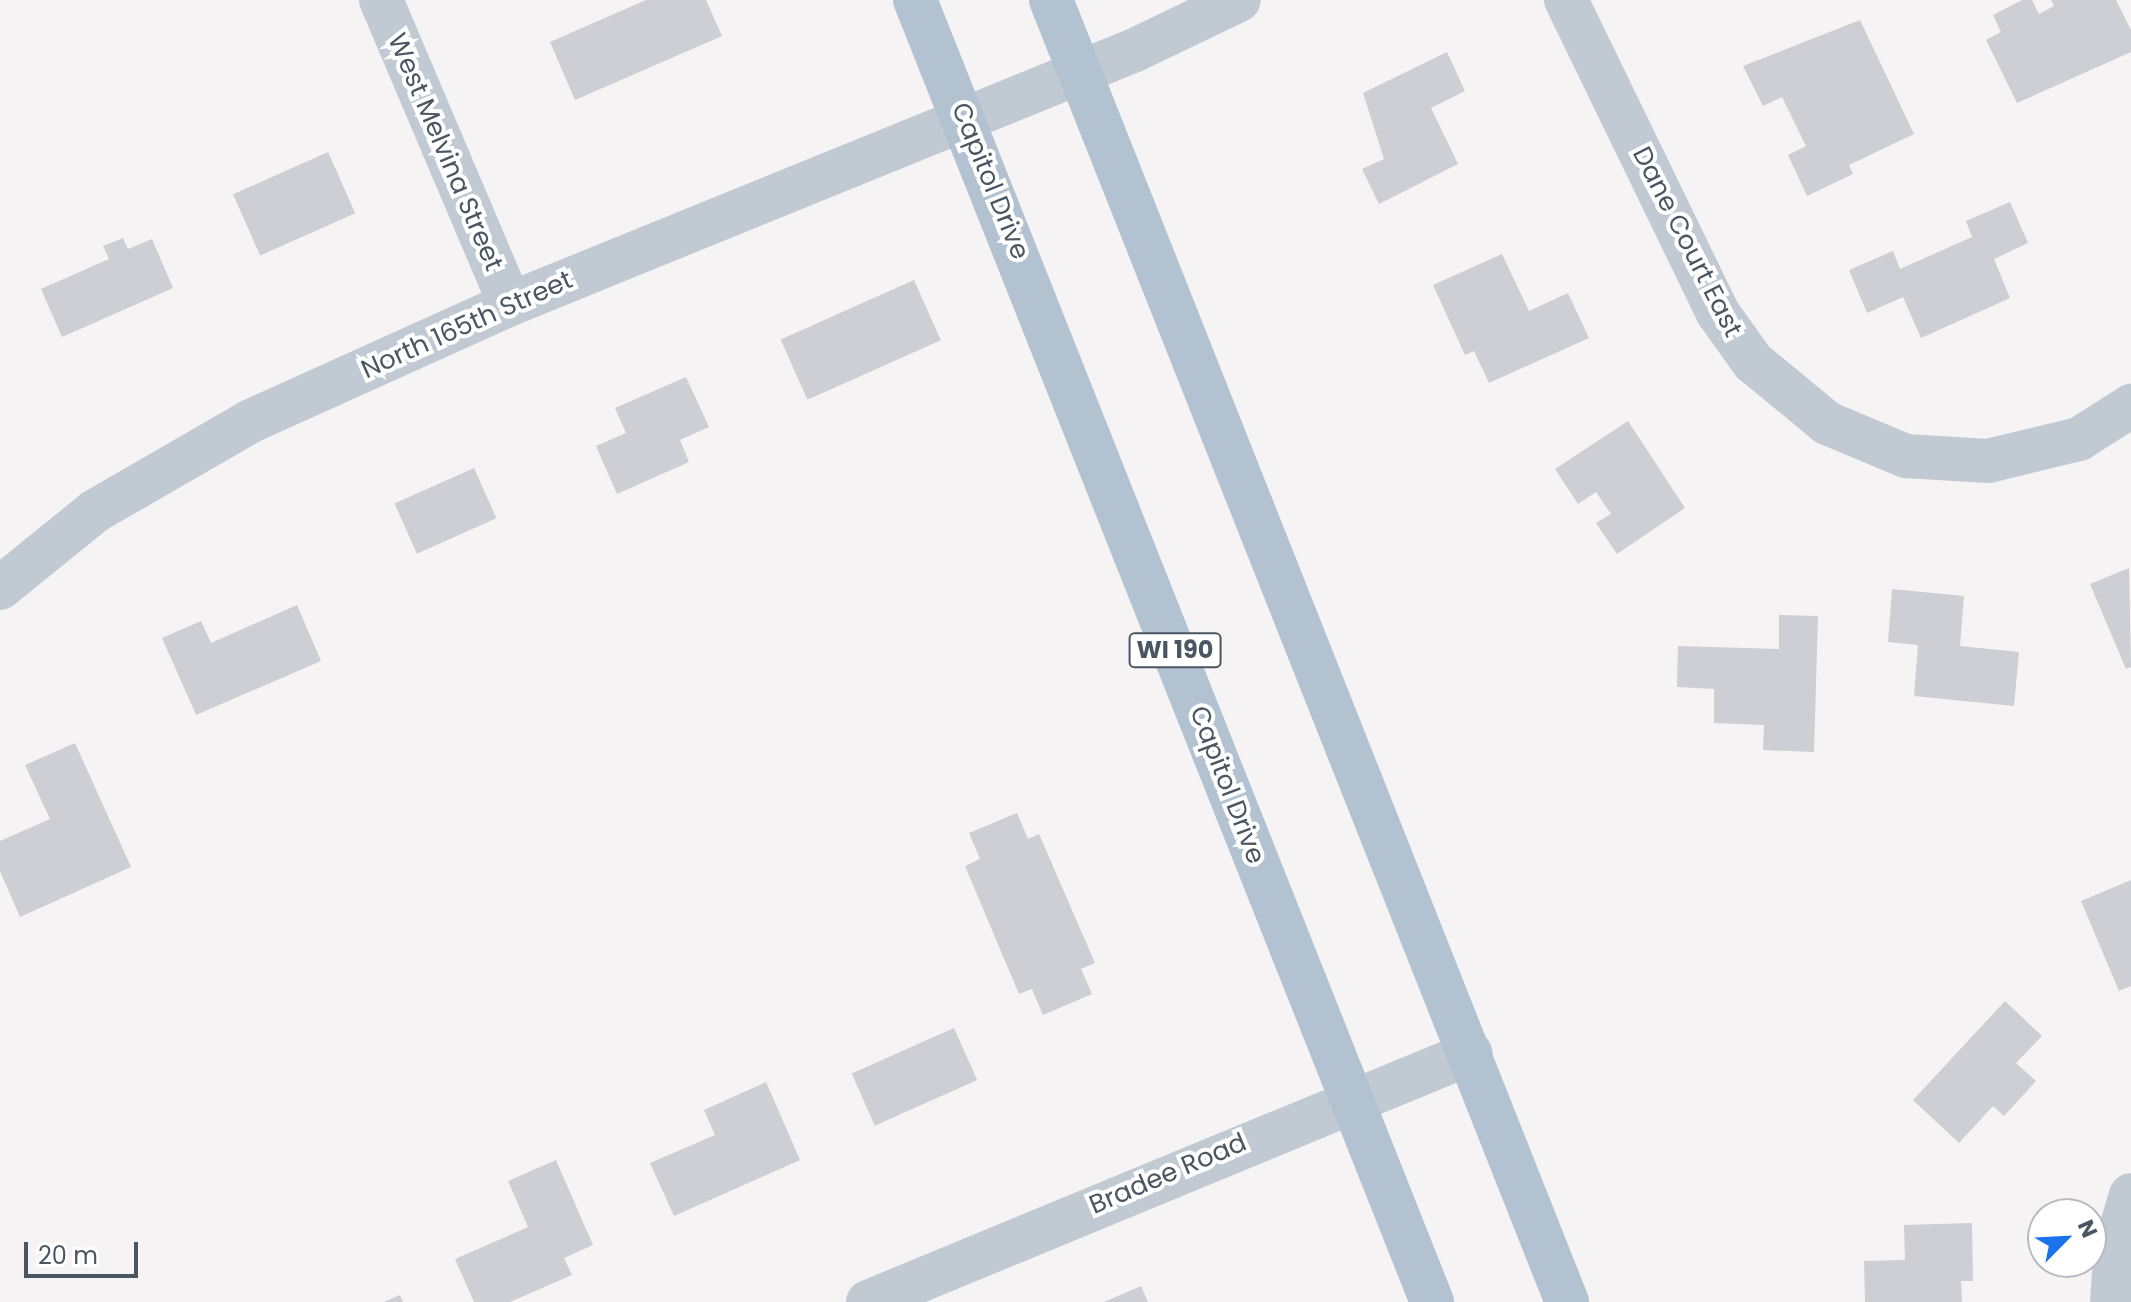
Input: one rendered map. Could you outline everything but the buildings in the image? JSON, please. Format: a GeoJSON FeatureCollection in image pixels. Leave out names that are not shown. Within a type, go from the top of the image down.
{"type":"FeatureCollection","features":[{"type":"Feature","properties":{"kind":"main road","name":"Capitol Drive"},"geometry":{"type":"LineString","coordinates":[[915,0],[966,118],[1432,1302]]}},
{"type":"Feature","properties":{"kind":"main road"},"geometry":{"type":"LineString","coordinates":[[1051,0],[1471,1053],[1567,1302]]}},
{"type":"Feature","properties":{"kind":"street","name":"West Melvina Street"},"geometry":{"type":"LineString","coordinates":[[381,0],[510,304]]}},
{"type":"Feature","properties":{"kind":"street","name":"North 165th Street"},"geometry":{"type":"LineString","coordinates":[[0,588],[95,511],[173,461],[510,304],[1081,72],[1239,0]]}},
{"type":"Feature","properties":{"kind":"street","name":"Dane Court East"},"geometry":{"type":"LineString","coordinates":[[1566,0],[1718,313],[1753,362],[1827,423],[1906,456],[1977,462],[2079,439],[2131,406]]}},
{"type":"Feature","properties":{"kind":"street","name":"Bradee Road"},"geometry":{"type":"LineString","coordinates":[[868,1302],[1350,1098],[1471,1053]]}},
{"type":"Feature","properties":{"kind":"street"},"geometry":{"type":"LineString","coordinates":[[2112,1302],[2130,1196]]}}]}
